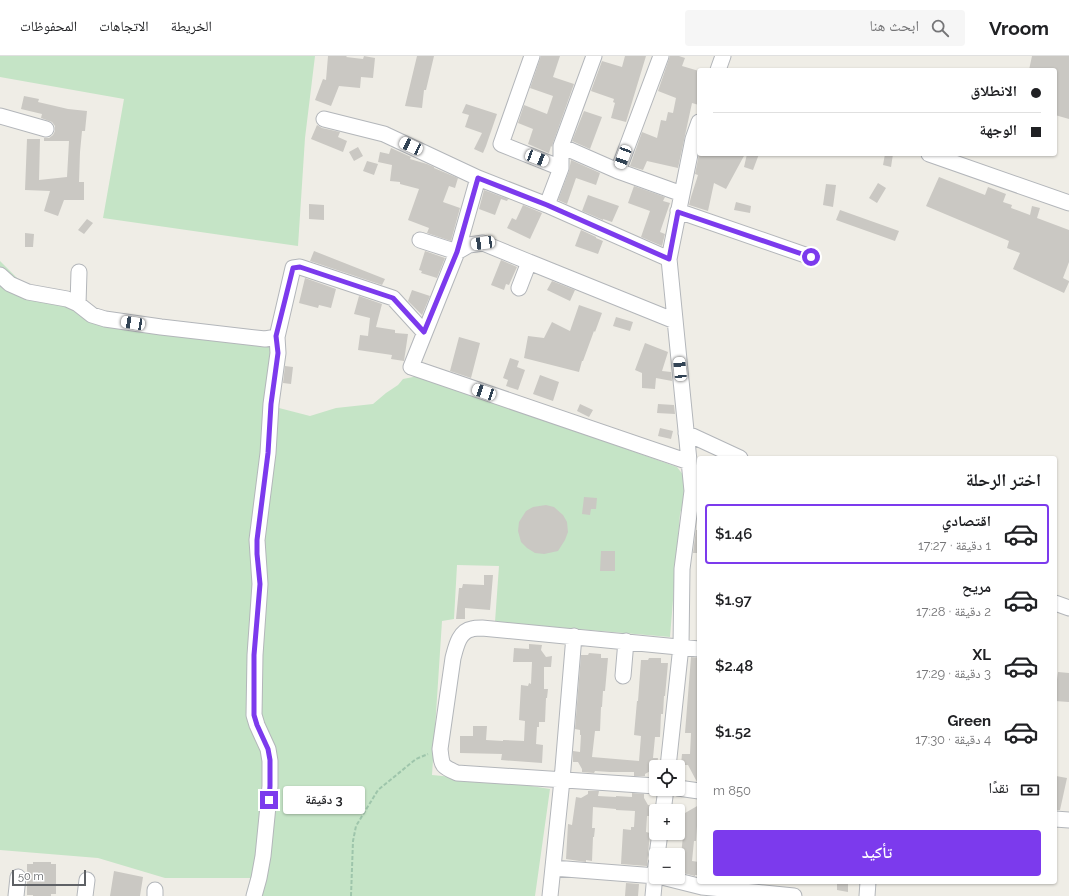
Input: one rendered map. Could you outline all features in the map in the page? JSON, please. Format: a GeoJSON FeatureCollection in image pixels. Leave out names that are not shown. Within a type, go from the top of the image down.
{"type":"FeatureCollection","features":[{"type":"Feature","properties":{"kind":"street"},"geometry":{"type":"LineString","coordinates":[[532,56],[501,144],[561,168]]}},
{"type":"Feature","properties":{"kind":"street"},"geometry":{"type":"LineString","coordinates":[[547,205],[561,168],[560,146],[594,56]]}},
{"type":"Feature","properties":{"kind":"street"},"geometry":{"type":"LineString","coordinates":[[618,171],[661,56]]}},
{"type":"Feature","properties":{"kind":"street"},"geometry":{"type":"LineString","coordinates":[[719,68],[723,56]]}},
{"type":"Feature","properties":{"kind":"street"},"geometry":{"type":"LineString","coordinates":[[0,116],[46,129]]}},
{"type":"Feature","properties":{"kind":"street"},"geometry":{"type":"LineString","coordinates":[[324,119],[384,134],[478,178],[547,205],[669,259]]}},
{"type":"Feature","properties":{"kind":"street"},"geometry":{"type":"LineString","coordinates":[[669,760],[681,646],[682,569],[692,491],[669,259],[693,139],[697,128]]}},
{"type":"Feature","properties":{"kind":"street"},"geometry":{"type":"LineString","coordinates":[[560,146],[618,171],[682,194]]}},
{"type":"Feature","properties":{"kind":"street"},"geometry":{"type":"LineString","coordinates":[[935,156],[1069,203]]}},
{"type":"Feature","properties":{"kind":"street"},"geometry":{"type":"LineString","coordinates":[[478,178],[457,252],[411,367],[689,462]]}},
{"type":"Feature","properties":{"kind":"street"},"geometry":{"type":"LineString","coordinates":[[678,212],[811,257]]}},
{"type":"Feature","properties":{"kind":"street"},"geometry":{"type":"LineString","coordinates":[[420,240],[457,252],[469,245],[483,243],[675,321]]}},
{"type":"Feature","properties":{"kind":"street"},"geometry":{"type":"LineString","coordinates":[[519,288],[529,262]]}},
{"type":"Feature","properties":{"kind":"street"},"geometry":{"type":"LineString","coordinates":[[256,896],[263,856],[270,786],[270,760],[268,749],[254,715],[254,655],[260,584],[257,540],[268,453],[271,404],[278,353],[276,336],[293,268],[300,267],[393,298],[424,332]]}},
{"type":"Feature","properties":{"kind":"street"},"geometry":{"type":"LineString","coordinates":[[78,304],[79,272]]}},
{"type":"Feature","properties":{"kind":"street"},"geometry":{"type":"LineString","coordinates":[[0,275],[10,284],[28,292],[67,299],[78,304],[92,315],[106,319],[265,339],[276,336]]}},
{"type":"Feature","properties":{"kind":"street"},"geometry":{"type":"LineString","coordinates":[[686,433],[736,456]]}},
{"type":"Feature","properties":{"kind":"street"},"geometry":{"type":"LineString","coordinates":[[1057,604],[1069,608]]}},
{"type":"Feature","properties":{"kind":"street"},"geometry":{"type":"LineString","coordinates":[[649,786],[457,773],[446,768],[442,761],[440,749],[456,645],[462,635],[470,629],[482,628],[697,648]]}},
{"type":"Feature","properties":{"kind":"street"},"geometry":{"type":"LineString","coordinates":[[550,896],[562,780],[574,636]]}},
{"type":"Feature","properties":{"kind":"street"},"geometry":{"type":"LineString","coordinates":[[623,676],[626,641]]}},
{"type":"Feature","properties":{"kind":"street"},"geometry":{"type":"LineString","coordinates":[[685,789],[697,791]]}},
{"type":"Feature","properties":{"kind":"street"},"geometry":{"type":"LineString","coordinates":[[1057,819],[1069,820]]}},
{"type":"Feature","properties":{"kind":"street"},"geometry":{"type":"LineString","coordinates":[[553,868],[649,873]]}},
{"type":"Feature","properties":{"kind":"street"},"geometry":{"type":"LineString","coordinates":[[16,896],[18,877]]}},
{"type":"Feature","properties":{"kind":"street"},"geometry":{"type":"LineString","coordinates":[[85,896],[87,880]]}},
{"type":"Feature","properties":{"kind":"street"},"geometry":{"type":"LineString","coordinates":[[685,882],[702,887],[771,888],[794,896]]}},
{"type":"Feature","properties":{"kind":"street"},"geometry":{"type":"LineString","coordinates":[[653,896],[655,884]]}},
{"type":"Feature","properties":{"kind":"street"},"geometry":{"type":"LineString","coordinates":[[867,896],[868,884]]}},
{"type":"Feature","properties":{"kind":"path"},"geometry":{"type":"LineString","coordinates":[[351,896],[353,841],[356,826],[378,790],[416,759],[440,749]]}},
{"type":"Feature","properties":{"kind":"green space"},"geometry":{"type":"Polygon","coordinates":[[[0,56],[315,56],[305,138],[298,246],[103,218],[124,99],[0,77],[0,56]]]}},
{"type":"Feature","properties":{"kind":"green space"},"geometry":{"type":"Polygon","coordinates":[[[0,261],[21,282],[37,287],[82,311],[272,346],[264,444],[279,408],[310,416],[336,408],[373,404],[398,385],[403,379],[418,376],[677,467],[687,480],[680,514],[670,637],[495,622],[499,566],[457,565],[454,619],[442,621],[432,775],[506,782],[550,789],[535,896],[249,896],[250,878],[165,878],[98,858],[0,850],[0,261]]]}},
{"type":"Feature","properties":{"kind":"building"},"geometry":{"type":"Polygon","coordinates":[[[328,56],[347,56],[346,57],[363,59],[364,56],[375,58],[373,78],[361,77],[360,88],[339,86],[331,106],[315,100],[323,79],[326,80],[328,56]]]}},
{"type":"Feature","properties":{"kind":"building"},"geometry":{"type":"Polygon","coordinates":[[[417,56],[434,56],[426,90],[424,90],[422,108],[405,106],[417,56]]]}},
{"type":"Feature","properties":{"kind":"building"},"geometry":{"type":"Polygon","coordinates":[[[541,56],[560,56],[553,77],[574,84],[549,153],[528,144],[533,129],[518,123],[524,105],[547,114],[553,96],[530,88],[541,56]]]}},
{"type":"Feature","properties":{"kind":"building"},"geometry":{"type":"Polygon","coordinates":[[[625,56],[646,56],[626,122],[611,118],[615,103],[613,102],[614,99],[591,91],[602,61],[622,67],[625,56]]]}},
{"type":"Feature","properties":{"kind":"building"},"geometry":{"type":"Polygon","coordinates":[[[670,56],[685,58],[682,66],[697,70],[697,104],[692,103],[678,168],[647,161],[643,170],[630,166],[642,132],[657,138],[661,120],[666,121],[668,112],[673,113],[676,98],[658,91],[670,56]]]}},
{"type":"Feature","properties":{"kind":"building"},"geometry":{"type":"Polygon","coordinates":[[[1032,56],[1069,56],[1069,119],[1057,116],[1057,68],[1029,68],[1032,56]]]}},
{"type":"Feature","properties":{"kind":"building"},"geometry":{"type":"Polygon","coordinates":[[[24,96],[39,99],[38,102],[68,109],[87,111],[85,131],[82,131],[80,152],[79,182],[84,182],[84,200],[64,200],[58,216],[44,211],[50,191],[25,190],[27,139],[40,139],[39,180],[67,177],[69,141],[44,141],[44,138],[49,138],[53,135],[55,126],[52,122],[41,118],[42,114],[21,109],[24,96]]]}},
{"type":"Feature","properties":{"kind":"building"},"geometry":{"type":"Polygon","coordinates":[[[466,104],[497,114],[483,153],[474,149],[482,133],[465,127],[469,115],[462,113],[466,104]]]}},
{"type":"Feature","properties":{"kind":"building"},"geometry":{"type":"Polygon","coordinates":[[[584,111],[602,117],[590,149],[572,141],[584,111]]]}},
{"type":"Feature","properties":{"kind":"building"},"geometry":{"type":"Polygon","coordinates":[[[317,125],[322,128],[340,132],[338,137],[347,141],[343,152],[311,139],[317,125]]]}},
{"type":"Feature","properties":{"kind":"building"},"geometry":{"type":"Polygon","coordinates":[[[358,147],[363,156],[354,161],[349,152],[358,147]]]}},
{"type":"Feature","properties":{"kind":"building"},"geometry":{"type":"Polygon","coordinates":[[[391,148],[411,157],[410,159],[427,164],[458,178],[455,188],[449,186],[443,202],[460,208],[451,241],[427,233],[429,228],[408,220],[419,189],[400,184],[400,182],[390,181],[392,165],[378,162],[380,152],[389,154],[391,148]]]}},
{"type":"Feature","properties":{"kind":"building"},"geometry":{"type":"Polygon","coordinates":[[[699,156],[744,156],[726,189],[714,183],[708,211],[689,205],[698,175],[695,174],[699,156]]]}},
{"type":"Feature","properties":{"kind":"building"},"geometry":{"type":"Polygon","coordinates":[[[747,156],[758,156],[753,170],[744,167],[747,156]]]}},
{"type":"Feature","properties":{"kind":"building"},"geometry":{"type":"Polygon","coordinates":[[[885,156],[893,156],[891,167],[883,165],[885,156]]]}},
{"type":"Feature","properties":{"kind":"building"},"geometry":{"type":"Polygon","coordinates":[[[571,160],[600,173],[596,185],[576,178],[567,204],[558,200],[569,171],[571,160]]]}},
{"type":"Feature","properties":{"kind":"building"},"geometry":{"type":"Polygon","coordinates":[[[367,161],[378,164],[374,175],[363,171],[367,161]]]}},
{"type":"Feature","properties":{"kind":"building"},"geometry":{"type":"Polygon","coordinates":[[[939,177],[985,195],[988,187],[1006,194],[1003,202],[1012,205],[1011,208],[1030,215],[1032,206],[1040,208],[1037,218],[1069,230],[1069,262],[1063,278],[1069,282],[1064,293],[1013,269],[1020,253],[1007,248],[1009,241],[926,206],[939,177]]]}},
{"type":"Feature","properties":{"kind":"building"},"geometry":{"type":"Polygon","coordinates":[[[878,183],[886,188],[877,203],[869,198],[878,183]]]}},
{"type":"Feature","properties":{"kind":"building"},"geometry":{"type":"Polygon","coordinates":[[[826,184],[836,185],[833,207],[823,205],[826,184]]]}},
{"type":"Feature","properties":{"kind":"building"},"geometry":{"type":"Polygon","coordinates":[[[634,186],[665,197],[663,201],[670,203],[660,232],[665,234],[662,246],[641,237],[650,211],[628,203],[634,186]]]}},
{"type":"Feature","properties":{"kind":"building"},"geometry":{"type":"Polygon","coordinates":[[[484,190],[508,199],[507,201],[501,199],[495,215],[479,209],[484,190]]]}},
{"type":"Feature","properties":{"kind":"building"},"geometry":{"type":"Polygon","coordinates":[[[588,195],[619,206],[612,222],[603,220],[582,211],[588,195]]]}},
{"type":"Feature","properties":{"kind":"building"},"geometry":{"type":"Polygon","coordinates":[[[736,202],[751,206],[750,213],[734,210],[736,202]]]}},
{"type":"Feature","properties":{"kind":"building"},"geometry":{"type":"Polygon","coordinates":[[[309,204],[324,205],[324,220],[309,219],[309,204]]]}},
{"type":"Feature","properties":{"kind":"building"},"geometry":{"type":"Polygon","coordinates":[[[523,205],[542,213],[530,239],[507,228],[512,218],[516,220],[523,205]]]}},
{"type":"Feature","properties":{"kind":"building"},"geometry":{"type":"Polygon","coordinates":[[[840,210],[899,231],[895,241],[836,220],[840,210]]]}},
{"type":"Feature","properties":{"kind":"building"},"geometry":{"type":"Polygon","coordinates":[[[87,219],[93,223],[84,234],[78,230],[87,219]]]}},
{"type":"Feature","properties":{"kind":"building"},"geometry":{"type":"Polygon","coordinates":[[[581,230],[603,241],[598,254],[575,246],[581,230]]]}},
{"type":"Feature","properties":{"kind":"building"},"geometry":{"type":"Polygon","coordinates":[[[25,233],[34,234],[33,247],[25,247],[25,233]]]}},
{"type":"Feature","properties":{"kind":"building"},"geometry":{"type":"Polygon","coordinates":[[[314,251],[385,279],[382,285],[310,261],[314,251]]]}},
{"type":"Feature","properties":{"kind":"building"},"geometry":{"type":"Polygon","coordinates":[[[425,251],[445,258],[437,278],[421,273],[422,271],[419,270],[425,251]]]}},
{"type":"Feature","properties":{"kind":"building"},"geometry":{"type":"Polygon","coordinates":[[[501,260],[517,267],[509,285],[506,284],[504,290],[491,285],[501,260]]]}},
{"type":"Feature","properties":{"kind":"building"},"geometry":{"type":"Polygon","coordinates":[[[305,278],[336,289],[331,308],[319,305],[318,308],[299,303],[305,278]]]}},
{"type":"Feature","properties":{"kind":"building"},"geometry":{"type":"Polygon","coordinates":[[[552,281],[575,290],[570,301],[547,290],[552,281]]]}},
{"type":"Feature","properties":{"kind":"building"},"geometry":{"type":"Polygon","coordinates":[[[412,290],[430,296],[422,315],[408,301],[412,290]]]}},
{"type":"Feature","properties":{"kind":"building"},"geometry":{"type":"Polygon","coordinates":[[[359,296],[382,304],[376,327],[395,330],[395,333],[408,334],[404,361],[391,359],[392,355],[358,350],[360,335],[368,336],[370,318],[354,314],[359,296]]]}},
{"type":"Feature","properties":{"kind":"building"},"geometry":{"type":"Polygon","coordinates":[[[579,305],[602,313],[582,361],[579,372],[524,358],[528,336],[544,338],[552,322],[570,331],[579,305]]]}},
{"type":"Feature","properties":{"kind":"building"},"geometry":{"type":"Polygon","coordinates":[[[616,317],[633,322],[630,331],[613,326],[616,317]]]}},
{"type":"Feature","properties":{"kind":"building"},"geometry":{"type":"Polygon","coordinates":[[[459,337],[480,343],[471,378],[450,371],[459,337]]]}},
{"type":"Feature","properties":{"kind":"building"},"geometry":{"type":"Polygon","coordinates":[[[645,343],[668,352],[662,371],[671,372],[672,381],[656,378],[655,389],[642,388],[642,373],[635,370],[645,343]]]}},
{"type":"Feature","properties":{"kind":"building"},"geometry":{"type":"Polygon","coordinates":[[[510,358],[519,361],[517,367],[525,370],[518,390],[506,386],[508,380],[503,378],[510,358]]]}},
{"type":"Feature","properties":{"kind":"building"},"geometry":{"type":"Polygon","coordinates":[[[285,366],[293,367],[291,384],[283,383],[285,366]]]}},
{"type":"Feature","properties":{"kind":"building"},"geometry":{"type":"Polygon","coordinates":[[[540,375],[559,382],[553,401],[533,394],[540,375]]]}},
{"type":"Feature","properties":{"kind":"building"},"geometry":{"type":"Polygon","coordinates":[[[580,404],[593,410],[589,417],[577,411],[580,404]]]}},
{"type":"Feature","properties":{"kind":"building"},"geometry":{"type":"Polygon","coordinates":[[[658,404],[674,405],[675,414],[657,413],[658,404]]]}},
{"type":"Feature","properties":{"kind":"building"},"geometry":{"type":"Polygon","coordinates":[[[660,428],[673,431],[671,439],[658,436],[660,428]]]}},
{"type":"Feature","properties":{"kind":"building"},"geometry":{"type":"Polygon","coordinates":[[[584,497],[597,498],[596,509],[591,509],[590,515],[582,514],[584,497]]]}},
{"type":"Feature","properties":{"kind":"building"},"geometry":{"type":"Polygon","coordinates":[[[546,505],[554,507],[563,515],[567,522],[568,532],[558,551],[544,554],[535,553],[521,542],[518,531],[519,522],[526,511],[533,507],[546,505]]]}},
{"type":"Feature","properties":{"kind":"building"},"geometry":{"type":"Polygon","coordinates":[[[696,530],[697,530],[697,553],[693,553],[696,530]]]}},
{"type":"Feature","properties":{"kind":"building"},"geometry":{"type":"Polygon","coordinates":[[[601,551],[615,551],[615,571],[600,571],[601,551]]]}},
{"type":"Feature","properties":{"kind":"building"},"geometry":{"type":"Polygon","coordinates":[[[484,575],[493,575],[490,610],[465,608],[465,619],[456,619],[459,588],[462,588],[463,584],[484,585],[484,575]]]}},
{"type":"Feature","properties":{"kind":"building"},"geometry":{"type":"Polygon","coordinates":[[[529,644],[542,645],[541,650],[546,657],[552,656],[551,667],[544,667],[544,689],[548,689],[545,722],[539,722],[539,727],[537,727],[536,744],[543,745],[542,763],[501,760],[502,754],[460,753],[460,736],[473,736],[473,726],[487,726],[486,740],[524,741],[525,721],[519,720],[521,685],[528,686],[529,683],[531,684],[532,662],[513,662],[514,648],[529,649],[529,644]]]}},
{"type":"Feature","properties":{"kind":"building"},"geometry":{"type":"Polygon","coordinates":[[[589,653],[601,654],[601,658],[608,658],[605,691],[603,691],[601,707],[600,731],[595,731],[592,757],[639,761],[641,736],[634,735],[641,660],[661,658],[661,663],[668,663],[663,714],[661,714],[660,737],[655,737],[653,758],[658,758],[658,760],[649,760],[649,772],[645,774],[645,776],[634,776],[634,772],[582,772],[578,762],[573,762],[573,751],[580,752],[580,730],[575,729],[581,655],[588,655],[589,653]]]}},
{"type":"Feature","properties":{"kind":"building"},"geometry":{"type":"Polygon","coordinates":[[[691,657],[697,658],[697,782],[688,765],[685,765],[685,760],[681,760],[682,754],[690,754],[691,733],[685,733],[691,657]]]}},
{"type":"Feature","properties":{"kind":"building"},"geometry":{"type":"Polygon","coordinates":[[[1058,672],[1069,673],[1069,702],[1057,701],[1058,672]]]}},
{"type":"Feature","properties":{"kind":"building"},"geometry":{"type":"Polygon","coordinates":[[[1057,776],[1067,778],[1060,810],[1057,810],[1057,776]]]}},
{"type":"Feature","properties":{"kind":"building"},"geometry":{"type":"Polygon","coordinates":[[[588,791],[599,791],[598,796],[632,797],[632,793],[644,794],[644,798],[649,805],[649,816],[647,816],[646,832],[649,833],[649,840],[647,866],[621,864],[623,829],[631,830],[631,827],[634,827],[635,811],[593,807],[592,828],[595,828],[592,861],[586,860],[586,862],[566,859],[568,824],[572,825],[576,797],[581,798],[588,794],[588,791]]]}},
{"type":"Feature","properties":{"kind":"building"},"geometry":{"type":"Polygon","coordinates":[[[697,806],[696,841],[694,841],[692,861],[697,862],[697,875],[695,876],[685,874],[685,848],[682,848],[683,840],[685,840],[685,813],[697,806]]]}},
{"type":"Feature","properties":{"kind":"building"},"geometry":{"type":"Polygon","coordinates":[[[33,862],[51,862],[51,864],[56,864],[56,894],[51,894],[51,896],[27,895],[27,864],[33,864],[33,862]]]}},
{"type":"Feature","properties":{"kind":"building"},"geometry":{"type":"Polygon","coordinates":[[[114,871],[143,877],[140,896],[110,896],[114,871]]]}},
{"type":"Feature","properties":{"kind":"building"},"geometry":{"type":"Polygon","coordinates":[[[626,883],[639,884],[638,896],[625,896],[626,883]]]}},
{"type":"Feature","properties":{"kind":"building"},"geometry":{"type":"Polygon","coordinates":[[[837,884],[848,884],[848,892],[837,890],[837,884]]]}},
{"type":"Feature","properties":{"kind":"route"},"geometry":{"type":"LineString","coordinates":[[269,800],[270,760],[268,749],[254,715],[254,655],[260,584],[257,540],[268,453],[271,404],[278,353],[276,336],[293,268],[300,267],[393,298],[424,332],[457,252],[478,178],[547,205],[669,259],[678,212],[811,257]]}}]}
